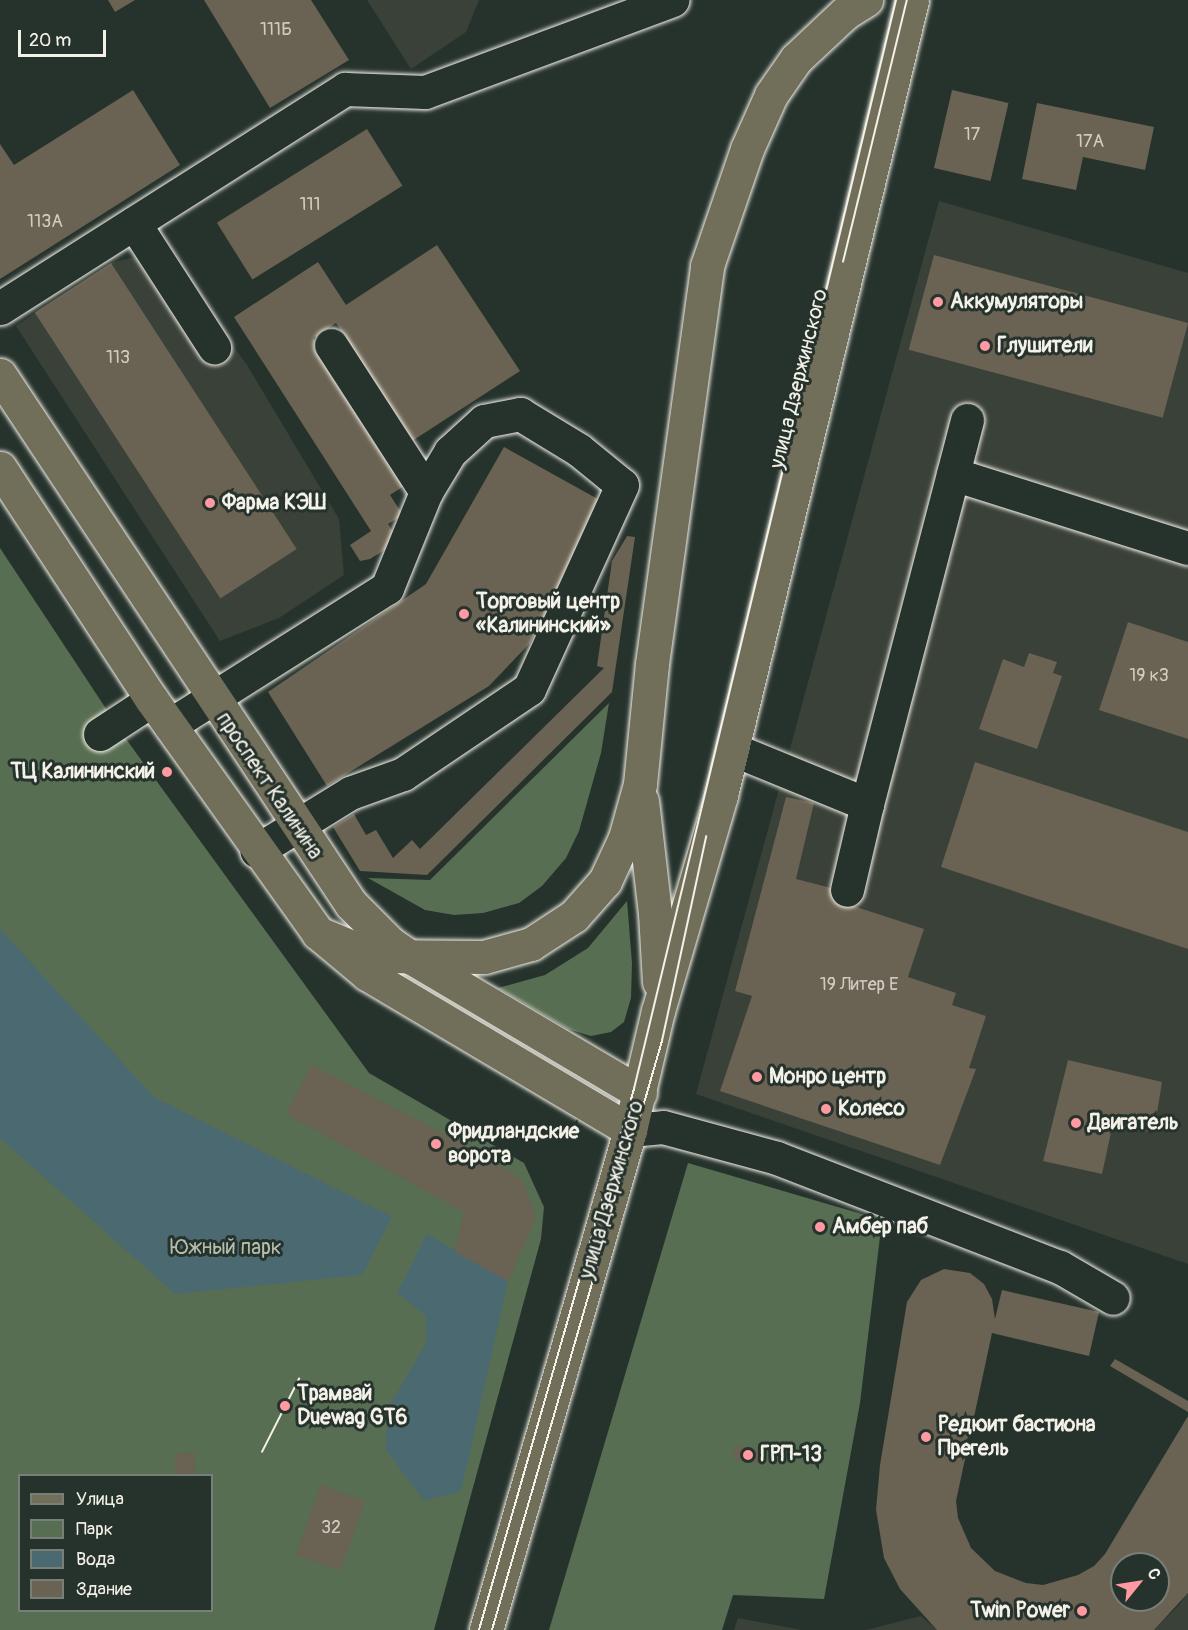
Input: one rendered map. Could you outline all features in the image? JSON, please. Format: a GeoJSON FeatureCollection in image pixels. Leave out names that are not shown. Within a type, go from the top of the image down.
{"type":"FeatureCollection","features":[{"type":"Feature","properties":{"kind":"main road"},"geometry":{"type":"LineString","coordinates":[[318,933],[374,956],[484,957],[531,944],[574,916],[605,881],[625,838],[640,783],[652,664],[707,266],[747,149],[771,95],[796,59],[845,13],[866,0]]}},
{"type":"Feature","properties":{"kind":"main road","name":"улица Дзержинского"},"geometry":{"type":"LineString","coordinates":[[732,749],[717,738],[714,727],[889,0]]}},
{"type":"Feature","properties":{"kind":"main road","name":"улица Дзержинского"},"geometry":{"type":"LineString","coordinates":[[486,1630],[630,1131],[658,1011],[732,749],[912,0]]}},
{"type":"Feature","properties":{"kind":"main road","name":"проспект Калинина"},"geometry":{"type":"LineString","coordinates":[[0,375],[211,699],[351,904],[391,944],[412,958],[640,1093]]}},
{"type":"Feature","properties":{"kind":"main road"},"geometry":{"type":"LineString","coordinates":[[0,468],[256,851],[318,933],[368,974],[630,1131]]}},
{"type":"Feature","properties":{"kind":"main road"},"geometry":{"type":"LineString","coordinates":[[640,783],[655,913],[658,1011]]}},
{"type":"Feature","properties":{"kind":"lane"},"geometry":{"type":"LineString","coordinates":[[0,308],[345,89],[425,92],[672,0]]}},
{"type":"Feature","properties":{"kind":"lane"},"geometry":{"type":"LineString","coordinates":[[134,223],[214,346]]}},
{"type":"Feature","properties":{"kind":"lane"},"geometry":{"type":"LineString","coordinates":[[331,345],[426,492]]}},
{"type":"Feature","properties":{"kind":"lane"},"geometry":{"type":"LineString","coordinates":[[100,734],[161,712],[211,699],[387,588],[426,492],[450,452],[484,421],[520,414],[579,450],[622,485],[529,689],[403,774],[350,793],[256,851]]}},
{"type":"Feature","properties":{"kind":"lane"},"geometry":{"type":"LineString","coordinates":[[847,890],[867,804],[967,420]]}},
{"type":"Feature","properties":{"kind":"lane"},"geometry":{"type":"LineString","coordinates":[[953,474],[1188,548]]}},
{"type":"Feature","properties":{"kind":"lane"},"geometry":{"type":"LineString","coordinates":[[732,749],[867,804]]}},
{"type":"Feature","properties":{"kind":"lane"},"geometry":{"type":"LineString","coordinates":[[630,1131],[663,1127],[777,1158],[1060,1267],[1113,1298]]}},
{"type":"Feature","properties":{"kind":"shaded area"},"geometry":{"type":"Polygon","coordinates":[[[367,0],[479,0],[466,32],[411,69],[367,0]]]}},
{"type":"Feature","properties":{"kind":"shaded area"},"geometry":{"type":"Polygon","coordinates":[[[939,201],[1188,273],[1188,1264],[696,1094],[939,201]]]}},
{"type":"Feature","properties":{"kind":"shaded area"},"geometry":{"type":"Polygon","coordinates":[[[163,250],[247,365],[339,519],[344,575],[279,618],[220,641],[16,326],[111,263],[163,250]]]}},
{"type":"Feature","properties":{"kind":"shaded area"},"geometry":{"type":"Polygon","coordinates":[[[1188,1593],[1188,1630],[1154,1630],[1179,1605],[1188,1593]]]}},
{"type":"Feature","properties":{"kind":"shaded area"},"geometry":{"type":"Polygon","coordinates":[[[921,1616],[937,1630],[866,1630],[921,1616]]]}},
{"type":"Feature","properties":{"kind":"shaded area"},"geometry":{"type":"Polygon","coordinates":[[[738,1618],[802,1630],[734,1630],[738,1618]]]}},
{"type":"Feature","properties":{"kind":"green space","name":"Южный парк"},"geometry":{"type":"Polygon","coordinates":[[[0,548],[126,739],[369,1073],[524,1163],[544,1207],[541,1239],[434,1630],[0,1630],[0,548]]]}},
{"type":"Feature","properties":{"kind":"green space"},"geometry":{"type":"Polygon","coordinates":[[[609,703],[601,753],[579,831],[566,858],[542,886],[519,903],[483,913],[454,915],[425,910],[368,878],[430,880],[609,703]]]}},
{"type":"Feature","properties":{"kind":"green space"},"geometry":{"type":"Polygon","coordinates":[[[627,901],[632,963],[631,998],[624,1022],[611,1032],[591,1036],[568,1029],[498,988],[545,975],[588,948],[627,901]]]}},
{"type":"Feature","properties":{"kind":"green space"},"geometry":{"type":"Polygon","coordinates":[[[688,1163],[882,1220],[860,1403],[824,1599],[733,1595],[722,1630],[549,1630],[688,1163]]]}},
{"type":"Feature","properties":{"kind":"water"},"geometry":{"type":"Polygon","coordinates":[[[0,929],[154,1097],[392,1217],[362,1275],[175,1294],[0,1138],[0,929]]]}},
{"type":"Feature","properties":{"kind":"water"},"geometry":{"type":"Polygon","coordinates":[[[427,1234],[508,1281],[461,1491],[424,1501],[386,1450],[387,1410],[426,1343],[426,1316],[397,1293],[427,1234]]]}},
{"type":"Feature","properties":{"kind":"building"},"geometry":{"type":"Polygon","coordinates":[[[108,0],[135,0],[115,12],[108,0]]]}},
{"type":"Feature","properties":{"kind":"building"},"geometry":{"type":"Polygon","coordinates":[[[204,0],[311,0],[349,60],[270,108],[204,0]]]}},
{"type":"Feature","properties":{"kind":"building"},"geometry":{"type":"Polygon","coordinates":[[[133,90],[180,165],[0,279],[0,144],[14,165],[133,90]]]}},
{"type":"Feature","properties":{"kind":"building"},"geometry":{"type":"Polygon","coordinates":[[[952,90],[1009,103],[991,181],[934,168],[952,90]]]}},
{"type":"Feature","properties":{"kind":"building"},"geometry":{"type":"Polygon","coordinates":[[[1037,103],[1154,127],[1145,170],[1083,157],[1076,190],[1022,179],[1037,103]]]}},
{"type":"Feature","properties":{"kind":"building"},"geometry":{"type":"Polygon","coordinates":[[[367,129],[403,186],[252,280],[217,223],[367,129]]]}},
{"type":"Feature","properties":{"kind":"building"},"geometry":{"type":"Polygon","coordinates":[[[437,245],[520,371],[412,441],[336,323],[313,338],[407,484],[390,495],[403,515],[388,524],[399,541],[370,559],[360,561],[350,545],[371,531],[234,317],[318,262],[346,305],[437,245]]]}},
{"type":"Feature","properties":{"kind":"building"},"geometry":{"type":"Polygon","coordinates":[[[934,255],[1188,323],[1163,418],[909,350],[934,255]]]}},
{"type":"Feature","properties":{"kind":"building"},"geometry":{"type":"Polygon","coordinates":[[[111,263],[297,549],[220,599],[35,313],[111,263]]]}},
{"type":"Feature","properties":{"kind":"building","name":"Торговый центр «Калининский»"},"geometry":{"type":"Polygon","coordinates":[[[504,447],[605,503],[530,643],[489,686],[327,786],[268,692],[426,584],[504,447]]]}},
{"type":"Feature","properties":{"kind":"building"},"geometry":{"type":"Polygon","coordinates":[[[627,536],[635,537],[612,692],[427,875],[360,871],[333,827],[354,814],[366,835],[376,830],[393,858],[412,840],[420,849],[604,668],[597,666],[612,561],[627,536]]]}},
{"type":"Feature","properties":{"kind":"building"},"geometry":{"type":"Polygon","coordinates":[[[1128,622],[1188,642],[1188,739],[1099,710],[1128,622]]]}},
{"type":"Feature","properties":{"kind":"building"},"geometry":{"type":"Polygon","coordinates":[[[1029,653],[1057,662],[1053,673],[1062,676],[1037,749],[979,729],[1003,659],[1024,667],[1029,653]]]}},
{"type":"Feature","properties":{"kind":"building"},"geometry":{"type":"Polygon","coordinates":[[[975,762],[1188,832],[1188,949],[941,867],[975,762]]]}},
{"type":"Feature","properties":{"kind":"building"},"geometry":{"type":"Polygon","coordinates":[[[786,797],[814,803],[796,879],[839,890],[841,902],[924,929],[908,977],[956,993],[952,1005],[986,1016],[969,1068],[976,1069],[940,1165],[720,1091],[752,996],[735,991],[786,797]]]}},
{"type":"Feature","properties":{"kind":"building"},"geometry":{"type":"Polygon","coordinates":[[[1068,1060],[1162,1082],[1154,1132],[1112,1128],[1102,1174],[1043,1161],[1068,1060]]]}},
{"type":"Feature","properties":{"kind":"building","name":"Фридландские ворота"},"geometry":{"type":"Polygon","coordinates":[[[312,1065],[488,1157],[523,1181],[536,1217],[508,1281],[455,1252],[464,1212],[286,1114],[312,1065]]]}},
{"type":"Feature","properties":{"kind":"building","name":"Редюит бастиона Прегель"},"geometry":{"type":"Polygon","coordinates":[[[944,1269],[970,1273],[984,1284],[992,1299],[995,1319],[1002,1290],[1099,1312],[1089,1356],[992,1333],[956,1501],[958,1518],[971,1548],[995,1571],[1026,1583],[1043,1585],[1078,1575],[1094,1566],[1105,1554],[1188,1416],[1188,1593],[1154,1630],[937,1630],[900,1589],[884,1558],[876,1510],[880,1465],[907,1302],[921,1280],[944,1269]]]}},
{"type":"Feature","properties":{"kind":"building","name":"Редюит бастиона Прегель"},"geometry":{"type":"Polygon","coordinates":[[[1115,1359],[1188,1401],[1188,1412],[1110,1366],[1115,1359]]]}},
{"type":"Feature","properties":{"kind":"building","name":"ГРП-13"},"geometry":{"type":"Polygon","coordinates":[[[736,1445],[762,1450],[759,1464],[733,1459],[736,1445]]]}},
{"type":"Feature","properties":{"kind":"building"},"geometry":{"type":"Polygon","coordinates":[[[194,1452],[196,1474],[176,1474],[174,1454],[194,1452]]]}},
{"type":"Feature","properties":{"kind":"building"},"geometry":{"type":"Polygon","coordinates":[[[321,1485],[365,1501],[340,1571],[296,1555],[321,1485]]]}},
{"type":"Feature","properties":{"kind":"tram line"},"geometry":{"type":"LineString","coordinates":[[479,1630],[634,1089],[896,0]]}},
{"type":"Feature","properties":{"kind":"tram line"},"geometry":{"type":"LineString","coordinates":[[843,262],[907,0]]}},
{"type":"Feature","properties":{"kind":"tram line"},"geometry":{"type":"LineString","coordinates":[[492,1630],[662,1041],[706,837]]}},
{"type":"Feature","properties":{"kind":"tram line"},"geometry":{"type":"LineString","coordinates":[[262,1452],[299,1379]]}},
{"type":"Feature","properties":{"kind":"place","name":"Аккумуляторы"},"geometry":{"type":"Point","coordinates":[938,302]}},
{"type":"Feature","properties":{"kind":"place","name":"Глушители"},"geometry":{"type":"Point","coordinates":[985,346]}},
{"type":"Feature","properties":{"kind":"place","name":"Фарма КЭШ"},"geometry":{"type":"Point","coordinates":[210,503]}},
{"type":"Feature","properties":{"kind":"place","name":"Торговый центр «Калининский»"},"geometry":{"type":"Point","coordinates":[464,614]}},
{"type":"Feature","properties":{"kind":"place","name":"ТЦ Калининский"},"geometry":{"type":"Point","coordinates":[167,772]}},
{"type":"Feature","properties":{"kind":"place","name":"Монро центр"},"geometry":{"type":"Point","coordinates":[757,1077]}},
{"type":"Feature","properties":{"kind":"place","name":"Колесо"},"geometry":{"type":"Point","coordinates":[826,1109]}},
{"type":"Feature","properties":{"kind":"place","name":"Двигатель"},"geometry":{"type":"Point","coordinates":[1076,1123]}},
{"type":"Feature","properties":{"kind":"place","name":"Фридландские ворота"},"geometry":{"type":"Point","coordinates":[436,1144]}},
{"type":"Feature","properties":{"kind":"place","name":"Амбер паб"},"geometry":{"type":"Point","coordinates":[820,1227]}},
{"type":"Feature","properties":{"kind":"place","name":"Трамвай Duewag GT6"},"geometry":{"type":"Point","coordinates":[285,1406]}},
{"type":"Feature","properties":{"kind":"place","name":"Редюит бастиона Прегель"},"geometry":{"type":"Point","coordinates":[926,1437]}},
{"type":"Feature","properties":{"kind":"place","name":"ГРП-13"},"geometry":{"type":"Point","coordinates":[748,1455]}},
{"type":"Feature","properties":{"kind":"place","name":"Twin Power"},"geometry":{"type":"Point","coordinates":[1082,1611]}}]}
